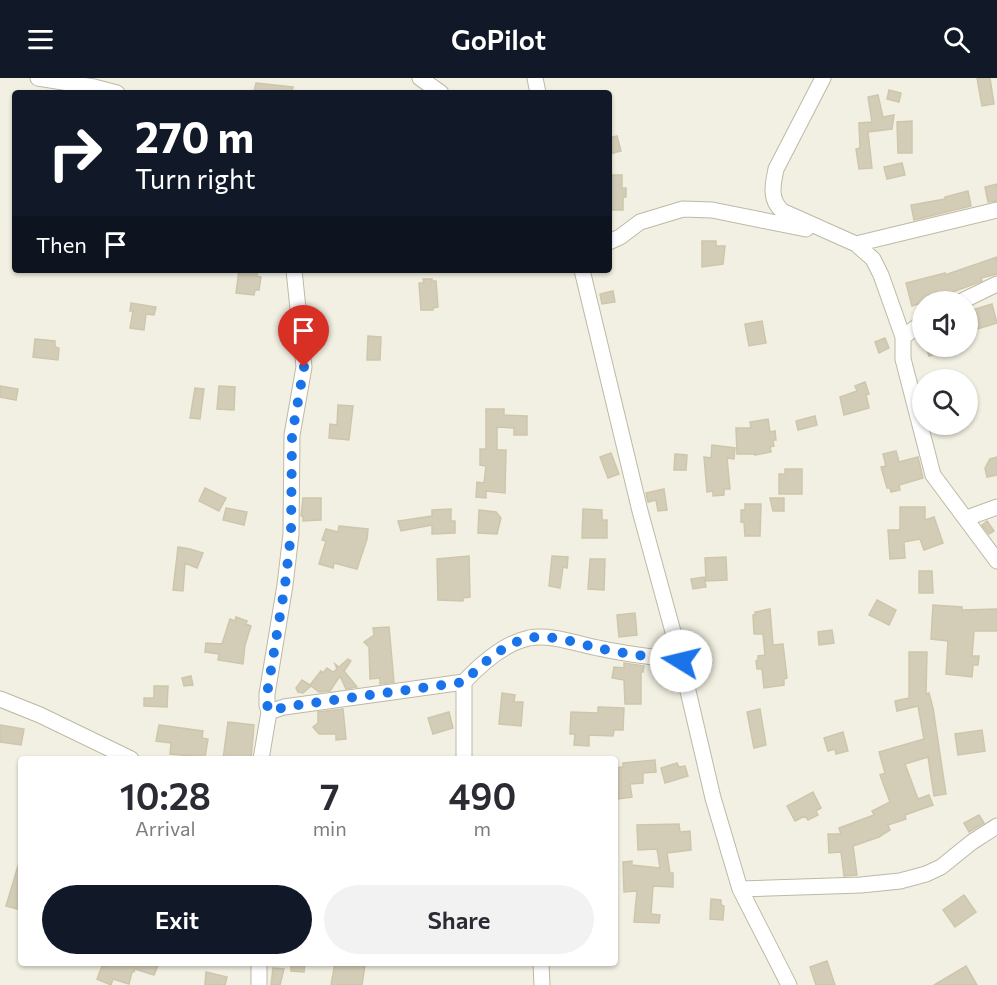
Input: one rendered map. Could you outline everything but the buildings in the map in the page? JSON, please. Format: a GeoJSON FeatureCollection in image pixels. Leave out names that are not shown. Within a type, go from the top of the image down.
{"type":"FeatureCollection","features":[{"type":"Feature","properties":{"kind":"street"},"geometry":{"type":"LineString","coordinates":[[38,78],[106,90]]}},
{"type":"Feature","properties":{"kind":"street"},"geometry":{"type":"LineString","coordinates":[[420,78],[437,90]]}},
{"type":"Feature","properties":{"kind":"street"},"geometry":{"type":"LineString","coordinates":[[823,78],[776,169],[772,184],[773,198],[777,206],[798,220],[856,244],[873,259],[903,337],[903,359],[933,475],[997,561]]}},
{"type":"Feature","properties":{"kind":"street"},"geometry":{"type":"LineString","coordinates":[[770,222],[777,206]]}},
{"type":"Feature","properties":{"kind":"street"},"geometry":{"type":"LineString","coordinates":[[612,241],[640,222],[683,209],[712,210],[831,234]]}},
{"type":"Feature","properties":{"kind":"street"},"geometry":{"type":"LineString","coordinates":[[856,244],[997,210]]}},
{"type":"Feature","properties":{"kind":"street"},"geometry":{"type":"LineString","coordinates":[[262,756],[270,712],[267,705],[267,694],[291,534],[292,435],[304,367],[294,273]]}},
{"type":"Feature","properties":{"kind":"street"},"geometry":{"type":"LineString","coordinates":[[583,273],[640,511],[681,661],[713,798],[740,890],[789,985]]}},
{"type":"Feature","properties":{"kind":"street"},"geometry":{"type":"LineString","coordinates":[[978,293],[997,284]]}},
{"type":"Feature","properties":{"kind":"street"},"geometry":{"type":"LineString","coordinates":[[903,337],[912,330]]}},
{"type":"Feature","properties":{"kind":"street"},"geometry":{"type":"LineString","coordinates":[[967,518],[997,507]]}},
{"type":"Feature","properties":{"kind":"street"},"geometry":{"type":"LineString","coordinates":[[270,712],[284,707],[464,682],[478,667],[501,651],[528,638],[553,638],[598,648],[681,661]]}},
{"type":"Feature","properties":{"kind":"street"},"geometry":{"type":"LineString","coordinates":[[464,682],[464,756]]}},
{"type":"Feature","properties":{"kind":"street"},"geometry":{"type":"LineString","coordinates":[[0,699],[40,715],[125,756]]}},
{"type":"Feature","properties":{"kind":"street"},"geometry":{"type":"LineString","coordinates":[[740,890],[900,881],[941,867],[972,842],[997,826]]}},
{"type":"Feature","properties":{"kind":"street"},"geometry":{"type":"LineString","coordinates":[[259,966],[259,985]]}},
{"type":"Feature","properties":{"kind":"street"},"geometry":{"type":"LineString","coordinates":[[540,966],[542,985]]}},
{"type":"Feature","properties":{"kind":"route"},"geometry":{"type":"LineString","coordinates":[[304,367],[292,435],[291,534],[277,641],[267,694],[267,705],[270,712],[284,707],[464,682],[478,667],[501,651],[528,638],[553,638],[598,648],[681,661]]}}]}
